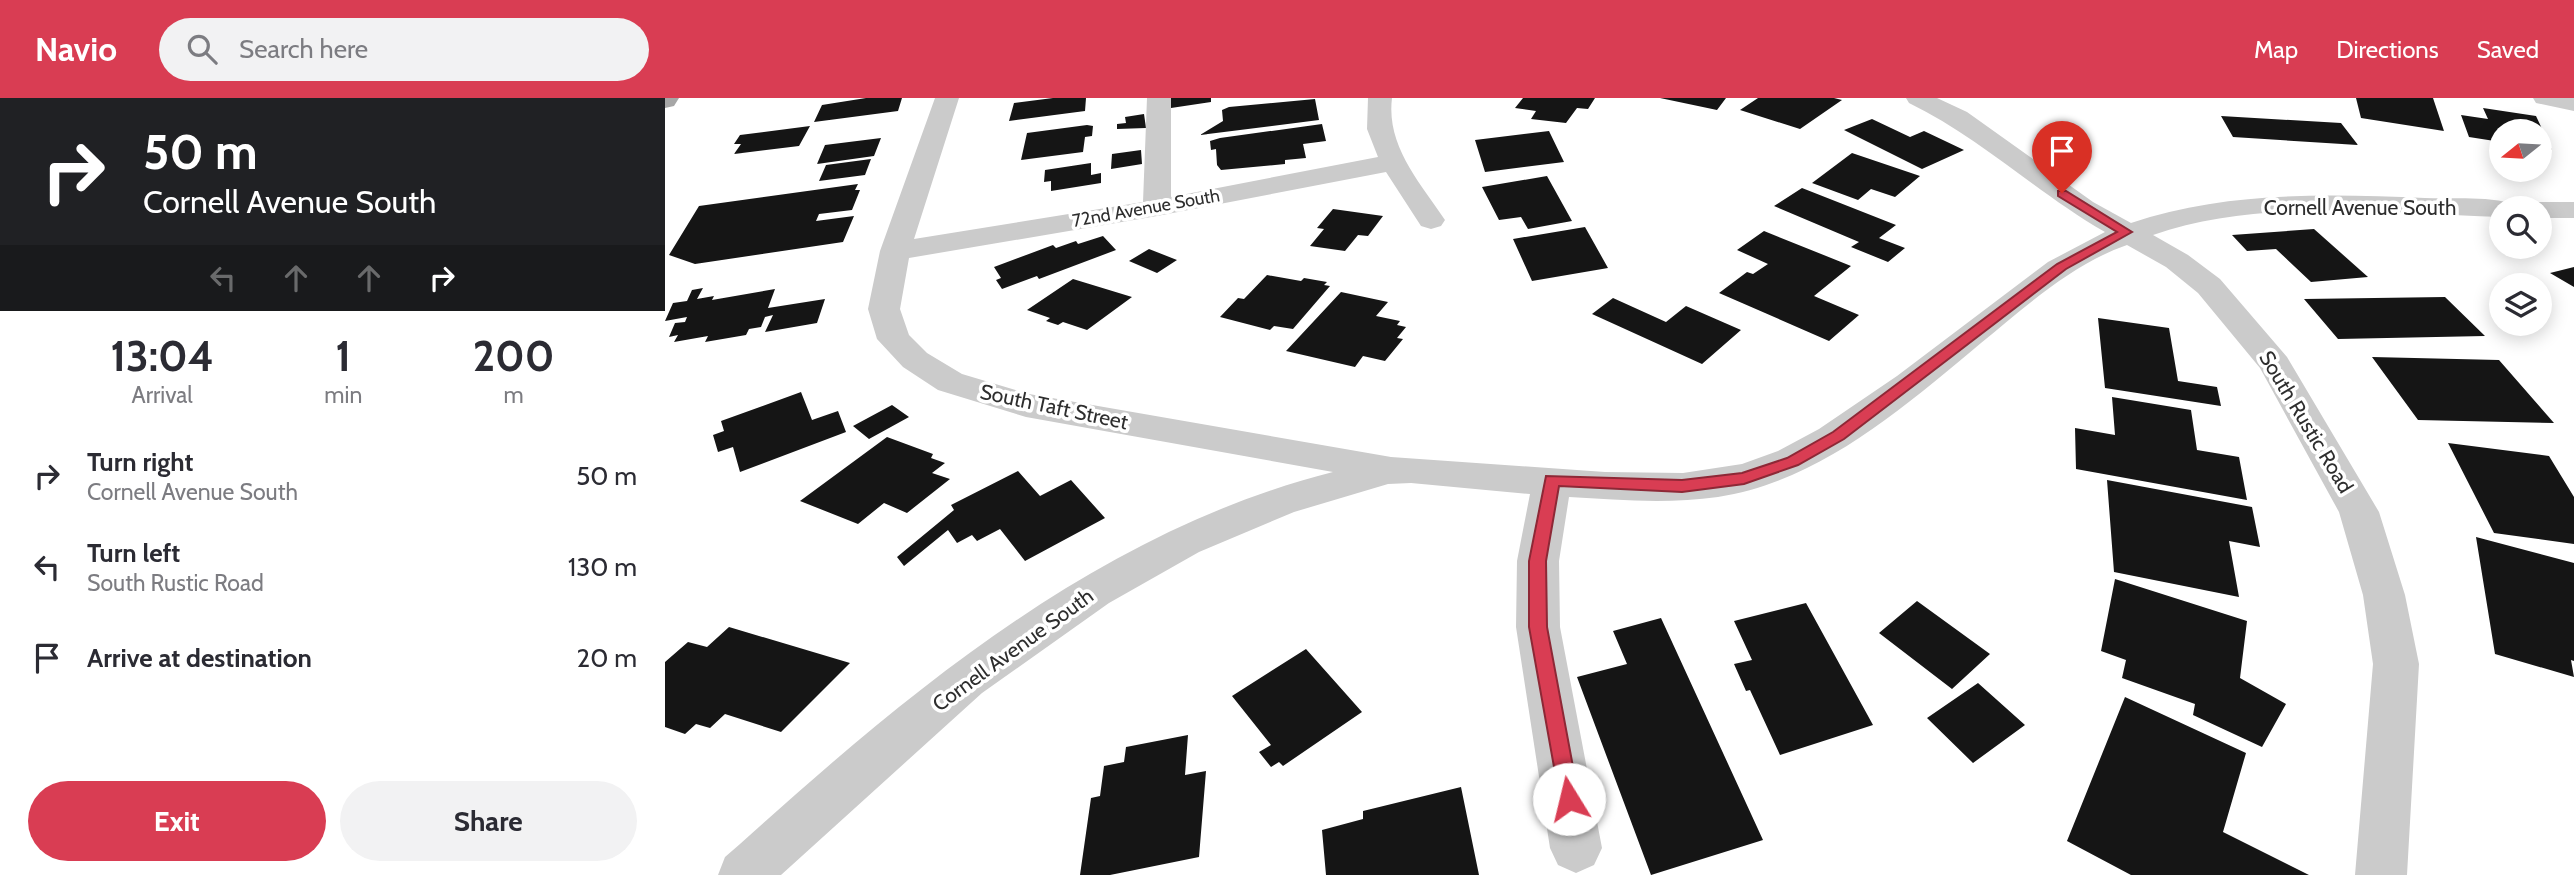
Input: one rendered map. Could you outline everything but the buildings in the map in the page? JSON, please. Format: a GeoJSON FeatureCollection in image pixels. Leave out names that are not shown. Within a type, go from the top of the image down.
{"type":"FeatureCollection","features":[{"type":"Feature","properties":{"kind":"street","name":"South Taft Street"},"geometry":{"type":"LineString","coordinates":[[947,98],[895,251],[884,309],[894,339],[915,360],[950,382],[1026,405],[1395,470]]}},
{"type":"Feature","properties":{"kind":"street"},"geometry":{"type":"LineString","coordinates":[[1157,208],[1159,98]]}},
{"type":"Feature","properties":{"kind":"street"},"geometry":{"type":"LineString","coordinates":[[1380,98],[1375,113],[1382,139],[1431,220]]}},
{"type":"Feature","properties":{"kind":"street","name":"South Rustic Road"},"geometry":{"type":"LineString","coordinates":[[1918,98],[1958,117],[2083,208],[2177,261],[2209,286],[2275,364],[2359,512],[2384,595],[2396,664],[2381,875]]}},
{"type":"Feature","properties":{"kind":"street"},"geometry":{"type":"LineString","coordinates":[[2545,98],[2574,104]]}},
{"type":"Feature","properties":{"kind":"street","name":"72nd Avenue South"},"geometry":{"type":"LineString","coordinates":[[895,251],[1157,208],[1396,162]]}},
{"type":"Feature","properties":{"kind":"street","name":"Cornell Avenue South"},"geometry":{"type":"LineString","coordinates":[[744,875],[962,682],[1057,614],[1121,574],[1219,524],[1302,494],[1395,470],[1611,485],[1682,486],[1744,479],[1792,461],[1839,435],[2061,267],[2126,232],[2189,217],[2263,206],[2489,209]]}},
{"type":"Feature","properties":{"kind":"street"},"geometry":{"type":"LineString","coordinates":[[2552,210],[2574,210]]}},
{"type":"Feature","properties":{"kind":"street"},"geometry":{"type":"LineString","coordinates":[[1552,480],[1538,561],[1538,627],[1576,848]]}},
{"type":"Feature","properties":{"kind":"route"},"geometry":{"type":"LineString","coordinates":[[1569,799],[1538,627],[1538,561],[1552,480],[1611,485],[1682,486],[1744,479],[1792,461],[1839,435],[2061,267],[2126,232],[2062,193]]}}]}
